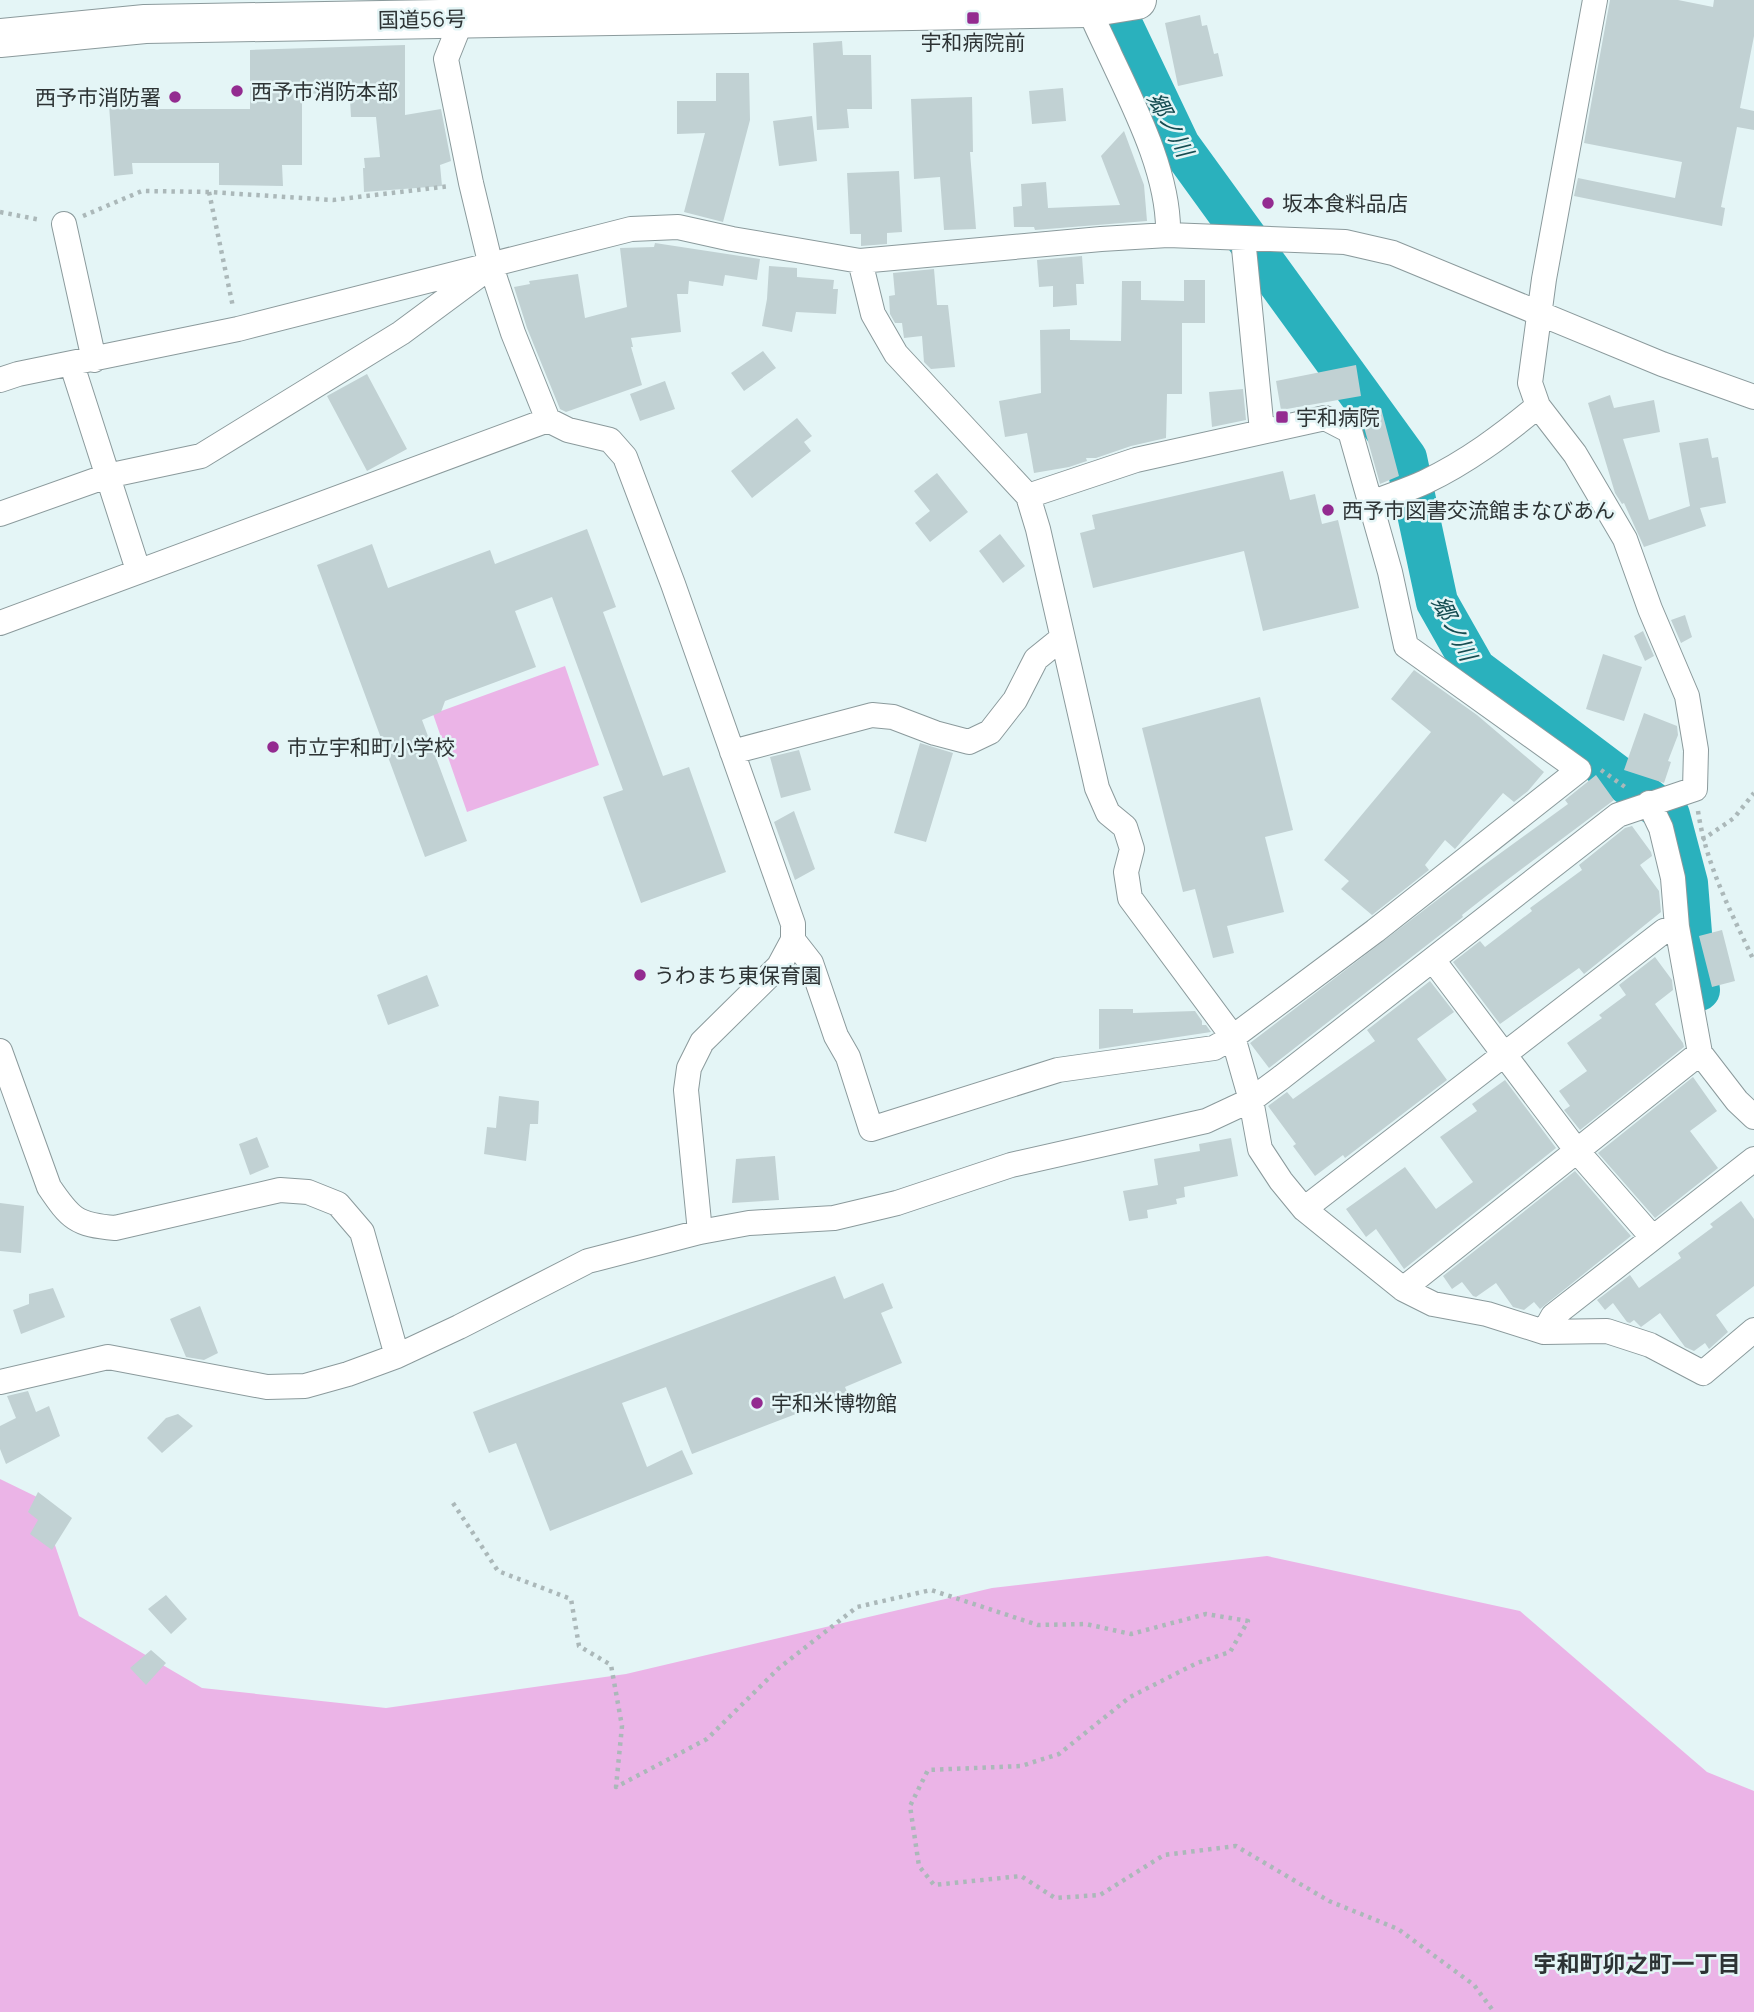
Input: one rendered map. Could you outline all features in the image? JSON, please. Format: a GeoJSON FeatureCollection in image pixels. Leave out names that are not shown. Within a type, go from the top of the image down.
{"type":"FeatureCollection","features":[{"type":"Feature","properties":{"kind":"highway","name":"国道56号"},"geometry":{"type":"LineString","coordinates":[[0,38],[145,12],[462,19],[1087,4],[1137,0]]}},
{"type":"Feature","properties":{"kind":"street"},"geometry":{"type":"LineString","coordinates":[[0,1382],[108,1357],[267,1387],[305,1386],[397,1356],[459,1328],[588,1261],[701,1232],[749,1223],[834,1218],[897,1203],[1012,1165],[1206,1121],[1251,1100],[1618,815],[1695,789],[1696,750],[1687,696],[1650,609],[1625,539],[1575,454],[1538,406],[1530,383],[1544,279],[1595,0]]}},
{"type":"Feature","properties":{"kind":"street"},"geometry":{"type":"LineString","coordinates":[[1087,4],[1128,93],[1157,167],[1169,213],[1168,235]]}},
{"type":"Feature","properties":{"kind":"street"},"geometry":{"type":"LineString","coordinates":[[462,19],[446,59],[491,266],[513,333],[548,421],[568,430],[610,440],[625,457],[793,924],[793,940],[779,965],[702,1042],[689,1068],[686,1090],[701,1232]]}},
{"type":"Feature","properties":{"kind":"street"},"geometry":{"type":"LineString","coordinates":[[64,223],[83,362],[107,476],[138,570]]}},
{"type":"Feature","properties":{"kind":"street"},"geometry":{"type":"LineString","coordinates":[[0,380],[238,329],[631,229],[678,228],[860,261],[1168,235],[1345,242],[1393,253],[1662,364],[1754,397]]}},
{"type":"Feature","properties":{"kind":"street"},"geometry":{"type":"LineString","coordinates":[[1243,238],[1262,431]]}},
{"type":"Feature","properties":{"kind":"street"},"geometry":{"type":"LineString","coordinates":[[860,261],[873,314],[896,354],[1028,496],[1038,529],[1097,788],[1108,813],[1125,827],[1132,849],[1126,872],[1130,898],[1233,1037],[1251,1100],[1259,1149],[1304,1209],[1403,1289],[1433,1304],[1487,1314],[1544,1332],[1607,1331],[1650,1345],[1703,1373],[1754,1330]]}},
{"type":"Feature","properties":{"kind":"street"},"geometry":{"type":"LineString","coordinates":[[0,514],[107,476],[201,456],[401,333],[491,266]]}},
{"type":"Feature","properties":{"kind":"street"},"geometry":{"type":"LineString","coordinates":[[1369,504],[1423,483],[1462,462],[1504,435],[1538,406]]}},
{"type":"Feature","properties":{"kind":"street"},"geometry":{"type":"LineString","coordinates":[[793,940],[811,963],[836,1036],[848,1057],[871,1129],[1058,1070],[1214,1048],[1233,1037],[1375,931],[1579,770],[1406,646],[1390,572],[1350,431],[1325,418],[1136,460],[1028,496]]}},
{"type":"Feature","properties":{"kind":"street"},"geometry":{"type":"LineString","coordinates":[[0,623],[548,421]]}},
{"type":"Feature","properties":{"kind":"street"},"geometry":{"type":"LineString","coordinates":[[732,752],[872,715],[893,717],[969,742],[990,732],[1016,700],[1036,659],[1062,638]]}},
{"type":"Feature","properties":{"kind":"street"},"geometry":{"type":"LineString","coordinates":[[1649,803],[1661,828],[1672,878],[1677,927],[1700,1054],[1737,1101],[1754,1117]]}},
{"type":"Feature","properties":{"kind":"street"},"geometry":{"type":"LineString","coordinates":[[1304,1209],[1664,931],[1677,927]]}},
{"type":"Feature","properties":{"kind":"street"},"geometry":{"type":"LineString","coordinates":[[1433,960],[1577,1151],[1653,1237]]}},
{"type":"Feature","properties":{"kind":"street"},"geometry":{"type":"LineString","coordinates":[[0,1051],[49,1186],[61,1206],[74,1219],[93,1227],[114,1228],[280,1190],[308,1192],[338,1203],[362,1232],[397,1356]]}},
{"type":"Feature","properties":{"kind":"street"},"geometry":{"type":"LineString","coordinates":[[1403,1289],[1700,1054]]}},
{"type":"Feature","properties":{"kind":"street"},"geometry":{"type":"LineString","coordinates":[[1544,1332],[1553,1317],[1754,1159]]}},
{"type":"Feature","properties":{"kind":"path"},"geometry":{"type":"LineString","coordinates":[[0,212],[64,223],[142,191],[209,192],[333,200],[471,183]]}},
{"type":"Feature","properties":{"kind":"path"},"geometry":{"type":"LineString","coordinates":[[209,192],[238,329]]}},
{"type":"Feature","properties":{"kind":"path"},"geometry":{"type":"LineString","coordinates":[[1579,770],[1600,769],[1649,803]]}},
{"type":"Feature","properties":{"kind":"path"},"geometry":{"type":"LineString","coordinates":[[1754,793],[1734,818],[1702,840],[1715,879],[1754,961]]}},
{"type":"Feature","properties":{"kind":"path"},"geometry":{"type":"LineString","coordinates":[[453,1503],[498,1571],[571,1599],[579,1646],[611,1665],[622,1726],[616,1787],[707,1739],[779,1668],[858,1607],[931,1590],[1038,1625],[1086,1624],[1130,1634],[1206,1614],[1248,1621],[1230,1652],[1197,1663],[1130,1697],[1059,1754],[1021,1766],[928,1770],[910,1806],[919,1866],[934,1885],[1021,1877],[1055,1898],[1089,1896],[1100,1895],[1164,1855],[1236,1846],[1329,1901],[1398,1929],[1474,1986],[1494,2012]]}},
{"type":"Feature","properties":{"kind":"shaded area"},"geometry":{"type":"Polygon","coordinates":[[[565,666],[599,765],[467,812],[433,714],[565,666]]]}},
{"type":"Feature","properties":{"kind":"shaded area"},"geometry":{"type":"Polygon","coordinates":[[[0,1479],[39,1498],[79,1616],[202,1688],[386,1708],[626,1674],[992,1588],[1267,1556],[1520,1611],[1707,1772],[1754,1791],[1754,2012],[0,2012],[0,1479]]]}},
{"type":"Feature","properties":{"kind":"building"},"geometry":{"type":"Polygon","coordinates":[[[1610,0],[1678,0],[1713,7],[1714,0],[1754,0],[1754,36],[1740,108],[1754,111],[1754,130],[1737,127],[1721,207],[1725,208],[1722,226],[1574,196],[1578,178],[1675,198],[1682,162],[1584,143],[1610,0]]]}},
{"type":"Feature","properties":{"kind":"building"},"geometry":{"type":"Polygon","coordinates":[[[1200,15],[1202,26],[1207,25],[1214,54],[1218,53],[1223,76],[1178,86],[1165,23],[1200,15]]]}},
{"type":"Feature","properties":{"kind":"building"},"geometry":{"type":"Polygon","coordinates":[[[842,41],[843,55],[871,55],[872,109],[847,109],[849,128],[817,130],[813,43],[842,41]]]}},
{"type":"Feature","properties":{"kind":"building"},"geometry":{"type":"Polygon","coordinates":[[[405,45],[405,115],[441,109],[451,161],[440,165],[442,186],[364,192],[364,158],[380,157],[376,117],[351,117],[350,100],[340,100],[340,93],[302,94],[302,165],[282,165],[283,186],[219,185],[219,163],[132,163],[133,174],[114,176],[109,105],[133,103],[133,109],[250,109],[250,50],[405,45]]]}},
{"type":"Feature","properties":{"kind":"building"},"geometry":{"type":"Polygon","coordinates":[[[716,73],[749,73],[750,120],[723,222],[684,212],[705,133],[677,134],[677,101],[716,101],[716,73]]]}},
{"type":"Feature","properties":{"kind":"building"},"geometry":{"type":"Polygon","coordinates":[[[1063,88],[1066,121],[1032,124],[1029,91],[1063,88]]]}},
{"type":"Feature","properties":{"kind":"building"},"geometry":{"type":"Polygon","coordinates":[[[972,97],[973,152],[970,152],[976,229],[944,230],[940,177],[914,179],[911,99],[972,97]]]}},
{"type":"Feature","properties":{"kind":"building"},"geometry":{"type":"Polygon","coordinates":[[[812,116],[817,161],[779,166],[773,121],[812,116]]]}},
{"type":"Feature","properties":{"kind":"building"},"geometry":{"type":"Polygon","coordinates":[[[1124,131],[1144,185],[1147,221],[1035,230],[1034,227],[1014,227],[1013,207],[1022,206],[1021,184],[1046,182],[1048,208],[1120,205],[1101,156],[1124,131]]]}},
{"type":"Feature","properties":{"kind":"building"},"geometry":{"type":"Polygon","coordinates":[[[899,171],[902,232],[887,233],[887,244],[861,246],[861,234],[850,234],[847,173],[899,171]]]}},
{"type":"Feature","properties":{"kind":"building"},"geometry":{"type":"Polygon","coordinates":[[[655,243],[760,259],[757,280],[725,275],[723,286],[689,281],[688,294],[677,294],[681,332],[631,338],[642,385],[566,412],[560,409],[527,328],[514,287],[530,284],[529,281],[578,274],[585,318],[627,307],[620,248],[654,247],[655,243]]]}},
{"type":"Feature","properties":{"kind":"building"},"geometry":{"type":"Polygon","coordinates":[[[1082,256],[1084,284],[1076,284],[1077,305],[1053,307],[1053,286],[1039,287],[1037,260],[1082,256]]]}},
{"type":"Feature","properties":{"kind":"building"},"geometry":{"type":"Polygon","coordinates":[[[769,266],[797,268],[797,277],[834,280],[833,289],[838,289],[836,314],[796,312],[792,332],[762,326],[769,266]]]}},
{"type":"Feature","properties":{"kind":"building"},"geometry":{"type":"Polygon","coordinates":[[[934,269],[937,305],[948,305],[955,367],[931,369],[924,362],[922,336],[904,338],[902,323],[895,323],[890,314],[889,296],[895,295],[893,273],[934,269]]]}},
{"type":"Feature","properties":{"kind":"building"},"geometry":{"type":"Polygon","coordinates":[[[1184,280],[1205,280],[1205,323],[1182,323],[1182,394],[1167,394],[1166,438],[1096,458],[1086,458],[1087,461],[1069,467],[1034,473],[1027,433],[1005,437],[999,401],[1041,393],[1040,330],[1070,329],[1070,340],[1121,341],[1122,281],[1141,281],[1141,300],[1184,301],[1184,280]]]}},
{"type":"Feature","properties":{"kind":"building"},"geometry":{"type":"Polygon","coordinates":[[[763,351],[776,368],[744,391],[731,373],[763,351]]]}},
{"type":"Feature","properties":{"kind":"building"},"geometry":{"type":"Polygon","coordinates":[[[1356,365],[1361,396],[1281,410],[1276,381],[1356,365]]]}},
{"type":"Feature","properties":{"kind":"building"},"geometry":{"type":"Polygon","coordinates":[[[367,374],[407,449],[367,471],[327,396],[367,374]]]}},
{"type":"Feature","properties":{"kind":"building"},"geometry":{"type":"Polygon","coordinates":[[[665,381],[675,409],[640,421],[630,394],[665,381]]]}},
{"type":"Feature","properties":{"kind":"building"},"geometry":{"type":"Polygon","coordinates":[[[1243,389],[1246,420],[1212,427],[1209,392],[1243,389]]]}},
{"type":"Feature","properties":{"kind":"building"},"geometry":{"type":"Polygon","coordinates":[[[1610,395],[1614,408],[1654,400],[1660,432],[1623,439],[1649,520],[1690,506],[1679,443],[1708,438],[1712,458],[1718,457],[1726,503],[1700,508],[1706,526],[1644,547],[1624,503],[1622,504],[1615,493],[1588,403],[1610,395]]]}},
{"type":"Feature","properties":{"kind":"building"},"geometry":{"type":"Polygon","coordinates":[[[1381,408],[1399,476],[1380,484],[1364,427],[1357,415],[1381,408]]]}},
{"type":"Feature","properties":{"kind":"building"},"geometry":{"type":"Polygon","coordinates":[[[797,418],[812,436],[804,442],[811,451],[752,498],[731,471],[797,418]]]}},
{"type":"Feature","properties":{"kind":"building"},"geometry":{"type":"Polygon","coordinates":[[[1283,471],[1290,500],[1315,494],[1322,524],[1338,520],[1359,608],[1263,631],[1244,551],[1093,588],[1080,533],[1095,529],[1092,515],[1283,471]]]}},
{"type":"Feature","properties":{"kind":"building"},"geometry":{"type":"Polygon","coordinates":[[[937,473],[968,512],[930,542],[915,523],[930,511],[914,491],[937,473]]]}},
{"type":"Feature","properties":{"kind":"building"},"geometry":{"type":"Polygon","coordinates":[[[587,529],[616,607],[603,612],[663,776],[689,767],[726,872],[641,903],[603,797],[623,790],[552,597],[515,611],[536,667],[445,701],[441,712],[422,720],[467,841],[425,857],[317,565],[372,544],[388,588],[490,550],[495,564],[587,529]]]}},
{"type":"Feature","properties":{"kind":"building"},"geometry":{"type":"Polygon","coordinates":[[[1000,534],[1025,566],[1003,583],[979,551],[1000,534]]]}},
{"type":"Feature","properties":{"kind":"building"},"geometry":{"type":"Polygon","coordinates":[[[1685,615],[1692,637],[1681,643],[1671,620],[1685,615]]]}},
{"type":"Feature","properties":{"kind":"building"},"geometry":{"type":"Polygon","coordinates":[[[1643,631],[1654,656],[1645,661],[1634,636],[1643,631]]]}},
{"type":"Feature","properties":{"kind":"building"},"geometry":{"type":"Polygon","coordinates":[[[1603,654],[1642,667],[1624,721],[1586,709],[1603,654]]]}},
{"type":"Feature","properties":{"kind":"building"},"geometry":{"type":"Polygon","coordinates":[[[1414,670],[1477,715],[1544,772],[1528,791],[1514,802],[1503,793],[1455,849],[1445,840],[1425,865],[1429,870],[1372,915],[1341,889],[1349,881],[1324,860],[1431,732],[1391,699],[1414,670]]]}},
{"type":"Feature","properties":{"kind":"building"},"geometry":{"type":"Polygon","coordinates":[[[1260,697],[1293,830],[1265,837],[1284,912],[1227,926],[1234,953],[1213,958],[1195,889],[1183,892],[1142,728],[1260,697]]]}},
{"type":"Feature","properties":{"kind":"building"},"geometry":{"type":"Polygon","coordinates":[[[1644,713],[1677,726],[1678,735],[1668,761],[1671,762],[1664,783],[1624,770],[1644,713]]]}},
{"type":"Feature","properties":{"kind":"building"},"geometry":{"type":"Polygon","coordinates":[[[920,743],[953,753],[926,842],[894,833],[920,743]]]}},
{"type":"Feature","properties":{"kind":"building"},"geometry":{"type":"Polygon","coordinates":[[[799,750],[811,790],[781,798],[770,757],[799,750]]]}},
{"type":"Feature","properties":{"kind":"building"},"geometry":{"type":"Polygon","coordinates":[[[1596,775],[1614,800],[1499,886],[1269,1068],[1250,1043],[1458,884],[1568,804],[1565,800],[1596,775]]]}},
{"type":"Feature","properties":{"kind":"building"},"geometry":{"type":"Polygon","coordinates":[[[794,811],[815,869],[795,880],[774,822],[794,811]]]}},
{"type":"Feature","properties":{"kind":"building"},"geometry":{"type":"Polygon","coordinates":[[[1632,826],[1651,852],[1652,856],[1640,865],[1659,891],[1661,912],[1584,974],[1579,968],[1500,1024],[1453,962],[1480,941],[1485,947],[1532,911],[1530,908],[1582,870],[1579,865],[1625,828],[1632,826]]]}},
{"type":"Feature","properties":{"kind":"building"},"geometry":{"type":"Polygon","coordinates":[[[1722,930],[1735,981],[1712,987],[1699,936],[1722,930]]]}},
{"type":"Feature","properties":{"kind":"building"},"geometry":{"type":"Polygon","coordinates":[[[1655,957],[1672,980],[1673,990],[1655,1004],[1684,1047],[1580,1130],[1564,1110],[1570,1106],[1559,1091],[1587,1071],[1567,1043],[1602,1018],[1599,1015],[1626,995],[1619,985],[1655,957]]]}},
{"type":"Feature","properties":{"kind":"building"},"geometry":{"type":"Polygon","coordinates":[[[427,975],[439,1006],[388,1025],[377,995],[427,975]]]}},
{"type":"Feature","properties":{"kind":"building"},"geometry":{"type":"Polygon","coordinates":[[[1430,981],[1454,1012],[1417,1039],[1447,1080],[1345,1158],[1343,1155],[1315,1176],[1268,1106],[1287,1092],[1293,1099],[1375,1041],[1367,1030],[1430,981]]]}},
{"type":"Feature","properties":{"kind":"building"},"geometry":{"type":"Polygon","coordinates":[[[1099,1009],[1133,1009],[1133,1013],[1195,1011],[1202,1025],[1206,1025],[1211,1032],[1099,1049],[1099,1009]]]}},
{"type":"Feature","properties":{"kind":"building"},"geometry":{"type":"Polygon","coordinates":[[[1693,1077],[1717,1111],[1690,1131],[1718,1168],[1655,1218],[1598,1153],[1693,1077]]]}},
{"type":"Feature","properties":{"kind":"building"},"geometry":{"type":"Polygon","coordinates":[[[1505,1080],[1556,1148],[1404,1269],[1376,1229],[1366,1237],[1346,1209],[1405,1167],[1436,1209],[1473,1182],[1440,1137],[1477,1111],[1472,1104],[1505,1080]]]}},
{"type":"Feature","properties":{"kind":"building"},"geometry":{"type":"Polygon","coordinates":[[[499,1096],[539,1101],[538,1124],[530,1124],[526,1161],[484,1154],[487,1127],[496,1128],[499,1096]]]}},
{"type":"Feature","properties":{"kind":"building"},"geometry":{"type":"Polygon","coordinates":[[[257,1137],[269,1167],[250,1175],[239,1144],[257,1137]]]}},
{"type":"Feature","properties":{"kind":"building"},"geometry":{"type":"Polygon","coordinates":[[[1231,1138],[1238,1176],[1184,1187],[1185,1197],[1176,1199],[1177,1204],[1147,1210],[1148,1218],[1129,1221],[1123,1191],[1158,1185],[1154,1159],[1200,1151],[1199,1144],[1231,1138]]]}},
{"type":"Feature","properties":{"kind":"building"},"geometry":{"type":"Polygon","coordinates":[[[775,1156],[779,1200],[732,1203],[736,1159],[775,1156]]]}},
{"type":"Feature","properties":{"kind":"building"},"geometry":{"type":"Polygon","coordinates":[[[1575,1171],[1631,1236],[1540,1309],[1534,1302],[1524,1310],[1513,1307],[1496,1283],[1476,1297],[1462,1282],[1452,1289],[1443,1276],[1575,1171]]]}},
{"type":"Feature","properties":{"kind":"building"},"geometry":{"type":"Polygon","coordinates":[[[1741,1201],[1754,1219],[1754,1286],[1716,1315],[1728,1332],[1709,1349],[1705,1343],[1694,1351],[1685,1347],[1660,1313],[1641,1327],[1634,1320],[1627,1322],[1613,1303],[1605,1310],[1597,1300],[1630,1275],[1639,1288],[1681,1258],[1678,1253],[1713,1227],[1710,1224],[1741,1201]]]}},
{"type":"Feature","properties":{"kind":"building"},"geometry":{"type":"Polygon","coordinates":[[[0,1203],[24,1206],[21,1253],[0,1251],[0,1203]]]}},
{"type":"Feature","properties":{"kind":"building"},"geometry":{"type":"Polygon","coordinates":[[[835,1276],[844,1299],[883,1283],[893,1308],[881,1313],[902,1363],[845,1387],[848,1394],[692,1454],[666,1387],[622,1403],[647,1467],[682,1450],[693,1474],[550,1531],[516,1443],[489,1453],[473,1412],[835,1276]]]}},
{"type":"Feature","properties":{"kind":"building"},"geometry":{"type":"Polygon","coordinates":[[[53,1288],[65,1317],[21,1334],[13,1310],[29,1304],[29,1294],[53,1288]]]}},
{"type":"Feature","properties":{"kind":"building"},"geometry":{"type":"Polygon","coordinates":[[[200,1306],[218,1353],[204,1360],[186,1357],[170,1319],[200,1306]]]}},
{"type":"Feature","properties":{"kind":"building"},"geometry":{"type":"Polygon","coordinates":[[[28,1391],[36,1412],[49,1406],[60,1436],[6,1464],[0,1449],[0,1426],[16,1418],[7,1396],[28,1391]]]}},
{"type":"Feature","properties":{"kind":"building"},"geometry":{"type":"Polygon","coordinates":[[[178,1414],[193,1426],[162,1453],[147,1438],[166,1418],[178,1414]]]}},
{"type":"Feature","properties":{"kind":"building"},"geometry":{"type":"Polygon","coordinates":[[[38,1492],[72,1518],[52,1550],[30,1534],[38,1520],[28,1512],[38,1492]]]}},
{"type":"Feature","properties":{"kind":"building"},"geometry":{"type":"Polygon","coordinates":[[[166,1595],[187,1619],[171,1634],[148,1609],[166,1595]]]}},
{"type":"Feature","properties":{"kind":"building"},"geometry":{"type":"Polygon","coordinates":[[[151,1650],[166,1663],[146,1685],[130,1668],[151,1650]]]}},
{"type":"Feature","properties":{"kind":"waterway","name":"郷ノ川"},"geometry":{"type":"LineString","coordinates":[[1110,0],[1179,145],[1406,458],[1437,602],[1475,669],[1669,815],[1687,883],[1699,990]]}},
{"type":"Feature","properties":{"kind":"place","name":"宇和病院前"},"geometry":{"type":"Point","coordinates":[973,18]}},
{"type":"Feature","properties":{"kind":"place","name":"西予市消防本部"},"geometry":{"type":"Point","coordinates":[237,91]}},
{"type":"Feature","properties":{"kind":"place","name":"西予市消防署"},"geometry":{"type":"Point","coordinates":[175,97]}},
{"type":"Feature","properties":{"kind":"place","name":"坂本食料品店"},"geometry":{"type":"Point","coordinates":[1268,203]}},
{"type":"Feature","properties":{"kind":"place","name":"宇和病院"},"geometry":{"type":"Point","coordinates":[1282,417]}},
{"type":"Feature","properties":{"kind":"place","name":"西予市図書交流館まなびあん"},"geometry":{"type":"Point","coordinates":[1328,510]}},
{"type":"Feature","properties":{"kind":"place","name":"市立宇和町小学校"},"geometry":{"type":"Point","coordinates":[273,747]}},
{"type":"Feature","properties":{"kind":"place","name":"うわまち東保育園"},"geometry":{"type":"Point","coordinates":[640,975]}},
{"type":"Feature","properties":{"kind":"place","name":"宇和米博物館"},"geometry":{"type":"Point","coordinates":[757,1403]}},
{"type":"Feature","properties":{"kind":"district","name":"宇和町卯之町一丁目"},"geometry":{"type":"Point","coordinates":[1637,1963]}}]}
